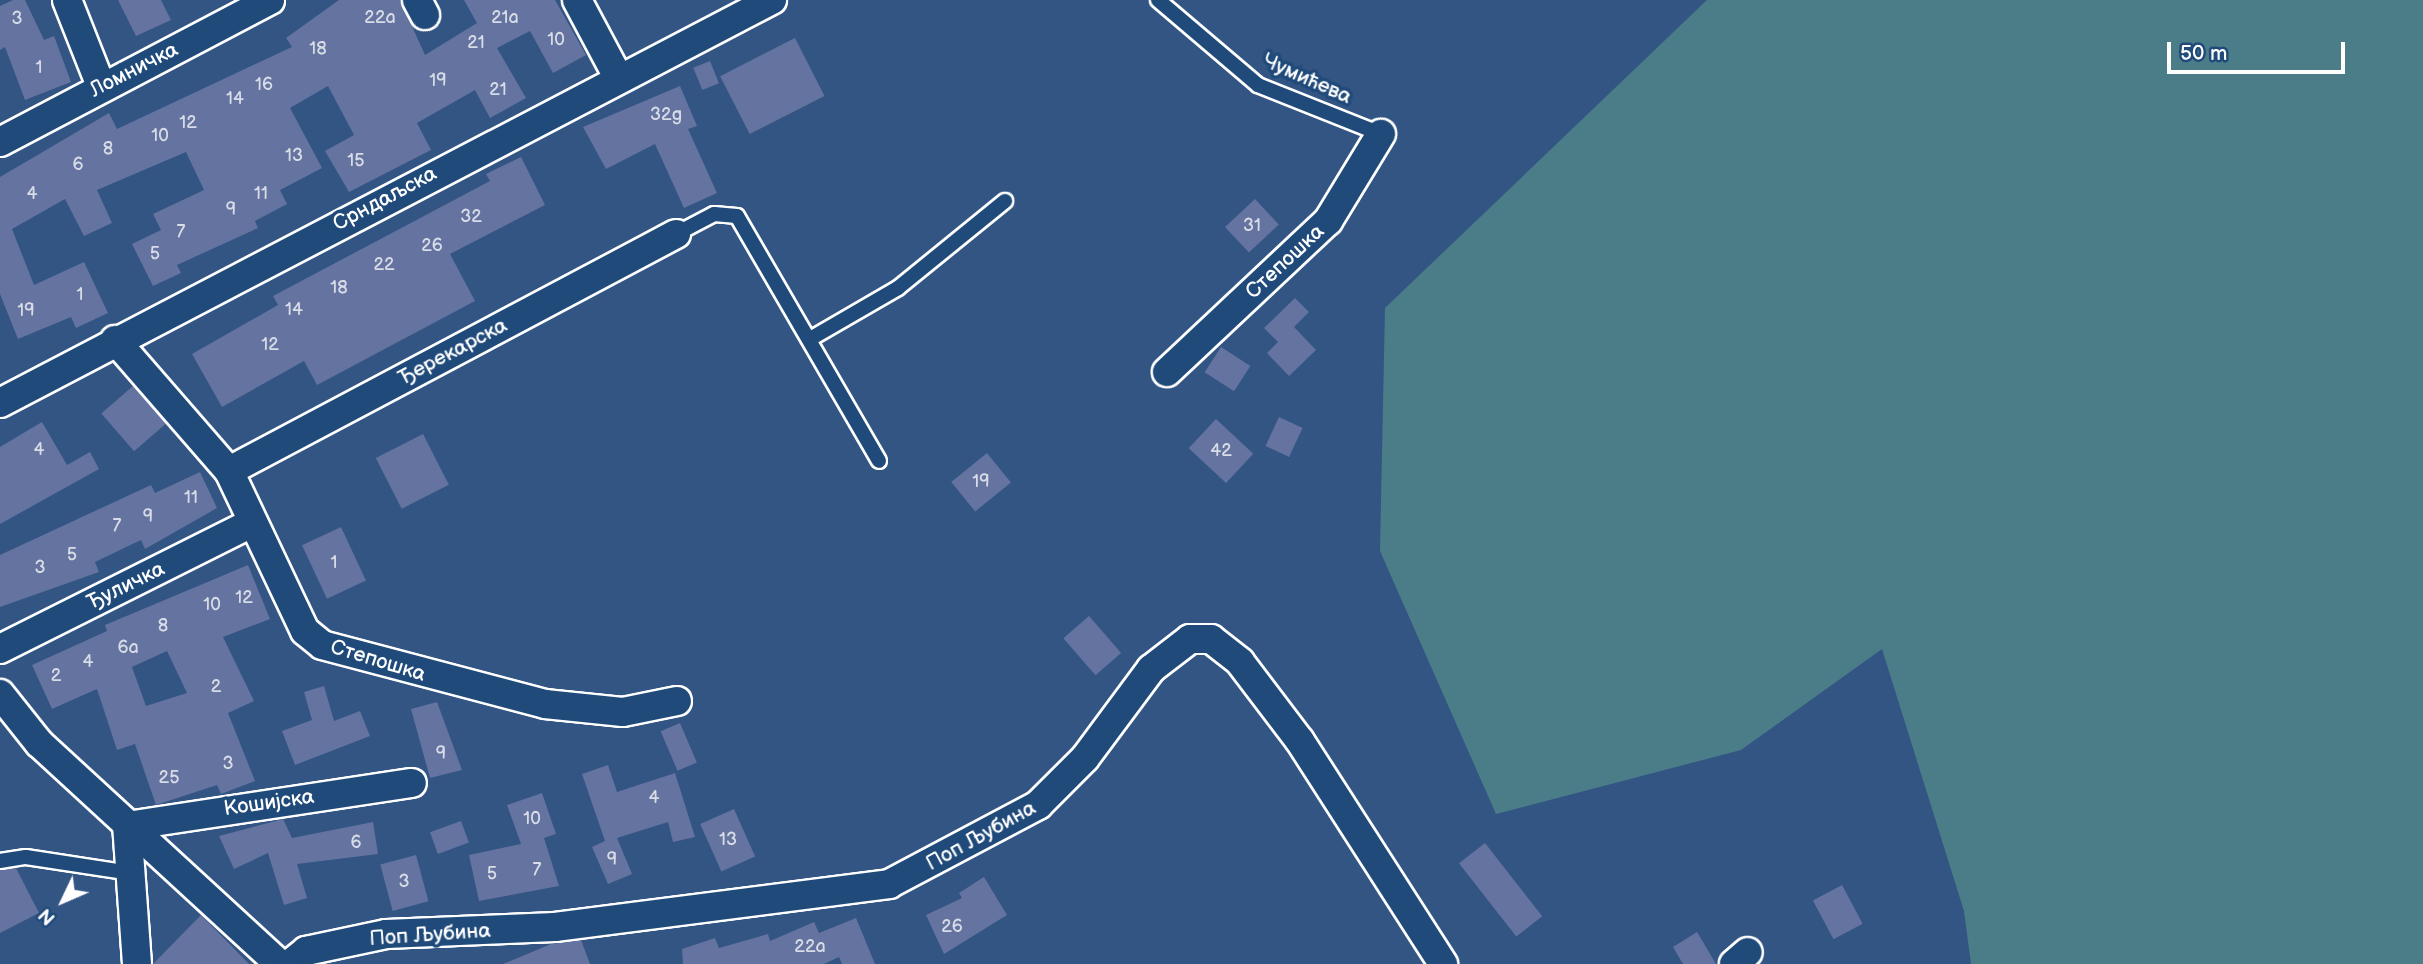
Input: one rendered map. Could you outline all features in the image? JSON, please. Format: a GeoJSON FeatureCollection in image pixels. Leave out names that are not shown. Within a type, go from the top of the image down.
{"type":"FeatureCollection","features":[{"type":"Feature","properties":{"kind":"street"},"geometry":{"type":"LineString","coordinates":[[67,0],[101,86]]}},
{"type":"Feature","properties":{"kind":"street","name":"Ломничка"},"geometry":{"type":"LineString","coordinates":[[0,142],[101,86],[270,0]]}},
{"type":"Feature","properties":{"kind":"street"},"geometry":{"type":"LineString","coordinates":[[577,0],[618,77]]}},
{"type":"Feature","properties":{"kind":"street","name":"Срндаљска"},"geometry":{"type":"LineString","coordinates":[[2,398],[618,77],[772,0]]}},
{"type":"Feature","properties":{"kind":"street","name":"Степошка"},"geometry":{"type":"LineString","coordinates":[[1167,372],[1328,221],[1381,134]]}},
{"type":"Feature","properties":{"kind":"street","name":"Ђерекарска"},"geometry":{"type":"LineString","coordinates":[[229,471],[676,234]]}},
{"type":"Feature","properties":{"kind":"street","name":"Степошка"},"geometry":{"type":"LineString","coordinates":[[115,340],[229,471],[305,631],[322,645],[545,704],[622,712],[677,701]]}},
{"type":"Feature","properties":{"kind":"street","name":"Ђуличка"},"geometry":{"type":"LineString","coordinates":[[0,649],[252,523]]}},
{"type":"Feature","properties":{"kind":"street","name":"Поп Љубина"},"geometry":{"type":"LineString","coordinates":[[290,964],[306,951],[386,934],[555,927],[889,884],[1038,805],[1085,758],[1151,669],[1190,639],[1210,639],[1240,662],[1300,741],[1443,964]]}},
{"type":"Feature","properties":{"kind":"street"},"geometry":{"type":"LineString","coordinates":[[0,694],[39,743],[279,964]]}},
{"type":"Feature","properties":{"kind":"street","name":"Кошијска"},"geometry":{"type":"LineString","coordinates":[[127,826],[412,783]]}},
{"type":"Feature","properties":{"kind":"street"},"geometry":{"type":"LineString","coordinates":[[127,826],[137,964]]}},
{"type":"Feature","properties":{"kind":"lane","name":"Чумићева"},"geometry":{"type":"LineString","coordinates":[[1157,0],[1258,85],[1381,134]]}},
{"type":"Feature","properties":{"kind":"lane"},"geometry":{"type":"LineString","coordinates":[[810,339],[898,288],[1005,201]]}},
{"type":"Feature","properties":{"kind":"lane"},"geometry":{"type":"LineString","coordinates":[[676,234],[714,214],[737,216],[878,461]]}},
{"type":"Feature","properties":{"kind":"lane"},"geometry":{"type":"LineString","coordinates":[[0,861],[26,857],[130,873]]}},
{"type":"Feature","properties":{"kind":"green space"},"geometry":{"type":"Polygon","coordinates":[[[1707,0],[2423,0],[2423,964],[1971,964],[1964,911],[1882,649],[1741,750],[1496,814],[1380,551],[1385,308],[1707,0]]]}},
{"type":"Feature","properties":{"kind":"building"},"geometry":{"type":"Polygon","coordinates":[[[13,0],[25,0],[44,40],[54,36],[71,82],[25,100],[5,47],[0,50],[0,6],[13,0]]]}},
{"type":"Feature","properties":{"kind":"building"},"geometry":{"type":"Polygon","coordinates":[[[118,0],[161,0],[171,20],[136,36],[118,0]]]}},
{"type":"Feature","properties":{"kind":"building"},"geometry":{"type":"Polygon","coordinates":[[[339,0],[400,0],[425,55],[477,23],[464,0],[555,0],[586,55],[553,73],[530,31],[497,48],[526,98],[490,118],[475,90],[417,123],[431,150],[349,192],[325,151],[354,135],[328,86],[290,108],[322,168],[280,190],[287,204],[255,221],[258,228],[177,265],[181,273],[153,286],[132,244],[161,230],[153,214],[204,190],[186,152],[97,190],[112,223],[84,236],[65,199],[12,229],[34,285],[84,262],[108,313],[76,328],[71,317],[18,339],[0,294],[0,177],[109,113],[117,129],[292,47],[286,38],[339,0]]]}},
{"type":"Feature","properties":{"kind":"building"},"geometry":{"type":"Polygon","coordinates":[[[795,38],[825,96],[750,134],[720,76],[795,38]]]}},
{"type":"Feature","properties":{"kind":"building"},"geometry":{"type":"Polygon","coordinates":[[[710,61],[719,83],[702,90],[693,68],[710,61]]]}},
{"type":"Feature","properties":{"kind":"building"},"geometry":{"type":"Polygon","coordinates":[[[680,86],[697,126],[688,129],[717,193],[684,208],[655,144],[606,169],[583,127],[680,86]]]}},
{"type":"Feature","properties":{"kind":"building"},"geometry":{"type":"Polygon","coordinates":[[[521,157],[545,205],[450,254],[475,301],[317,385],[304,361],[222,407],[192,354],[278,305],[273,296],[490,181],[486,174],[521,157]]]}},
{"type":"Feature","properties":{"kind":"building"},"geometry":{"type":"Polygon","coordinates":[[[1255,199],[1279,225],[1249,253],[1225,227],[1255,199]]]}},
{"type":"Feature","properties":{"kind":"building"},"geometry":{"type":"Polygon","coordinates":[[[1295,298],[1309,312],[1294,327],[1316,350],[1289,376],[1267,353],[1278,342],[1264,328],[1295,298]]]}},
{"type":"Feature","properties":{"kind":"building"},"geometry":{"type":"Polygon","coordinates":[[[1221,347],[1250,366],[1234,391],[1205,372],[1221,347]]]}},
{"type":"Feature","properties":{"kind":"building"},"geometry":{"type":"Polygon","coordinates":[[[133,386],[166,424],[134,451],[101,414],[133,386]]]}},
{"type":"Feature","properties":{"kind":"building"},"geometry":{"type":"Polygon","coordinates":[[[1279,417],[1303,428],[1289,457],[1265,446],[1279,417]]]}},
{"type":"Feature","properties":{"kind":"building"},"geometry":{"type":"Polygon","coordinates":[[[1216,419],[1253,454],[1226,483],[1189,448],[1216,419]]]}},
{"type":"Feature","properties":{"kind":"building"},"geometry":{"type":"Polygon","coordinates":[[[42,422],[67,465],[90,452],[99,469],[0,524],[0,447],[42,422]]]}},
{"type":"Feature","properties":{"kind":"building"},"geometry":{"type":"Polygon","coordinates":[[[423,434],[449,485],[402,509],[376,458],[423,434]]]}},
{"type":"Feature","properties":{"kind":"building"},"geometry":{"type":"Polygon","coordinates":[[[987,453],[1011,483],[975,511],[951,482],[987,453]]]}},
{"type":"Feature","properties":{"kind":"building"},"geometry":{"type":"Polygon","coordinates":[[[200,472],[217,508],[145,549],[141,540],[95,562],[99,572],[0,607],[0,555],[151,485],[155,493],[200,472]]]}},
{"type":"Feature","properties":{"kind":"building"},"geometry":{"type":"Polygon","coordinates":[[[341,527],[366,580],[327,599],[302,545],[341,527]]]}},
{"type":"Feature","properties":{"kind":"building"},"geometry":{"type":"Polygon","coordinates":[[[248,565],[270,619],[223,637],[254,701],[228,713],[255,781],[221,794],[217,785],[156,805],[135,744],[117,750],[97,689],[52,709],[32,665],[107,631],[105,625],[248,565]],[[167,651],[132,667],[146,706],[187,693],[167,651]]]}},
{"type":"Feature","properties":{"kind":"building"},"geometry":{"type":"Polygon","coordinates":[[[1089,616],[1121,653],[1095,675],[1063,638],[1089,616]]]}},
{"type":"Feature","properties":{"kind":"building"},"geometry":{"type":"Polygon","coordinates":[[[324,686],[334,721],[360,711],[370,736],[295,765],[282,731],[312,720],[304,692],[324,686]]]}},
{"type":"Feature","properties":{"kind":"building"},"geometry":{"type":"Polygon","coordinates":[[[437,702],[462,770],[430,778],[411,709],[437,702]]]}},
{"type":"Feature","properties":{"kind":"building"},"geometry":{"type":"Polygon","coordinates":[[[680,723],[697,763],[677,771],[661,731],[680,723]]]}},
{"type":"Feature","properties":{"kind":"building"},"geometry":{"type":"Polygon","coordinates":[[[608,765],[617,792],[675,773],[695,837],[673,842],[668,822],[617,838],[632,874],[608,884],[592,847],[605,841],[582,774],[608,765]]]}},
{"type":"Feature","properties":{"kind":"building"},"geometry":{"type":"Polygon","coordinates":[[[542,793],[556,834],[544,838],[559,886],[479,901],[469,855],[521,844],[507,805],[542,793]]]}},
{"type":"Feature","properties":{"kind":"building"},"geometry":{"type":"Polygon","coordinates":[[[734,809],[755,857],[721,872],[700,824],[734,809]]]}},
{"type":"Feature","properties":{"kind":"building"},"geometry":{"type":"Polygon","coordinates":[[[283,819],[292,838],[373,822],[378,854],[297,864],[307,898],[284,905],[268,853],[234,869],[219,836],[283,819]]]}},
{"type":"Feature","properties":{"kind":"building"},"geometry":{"type":"Polygon","coordinates":[[[461,821],[469,843],[438,854],[430,832],[461,821]]]}},
{"type":"Feature","properties":{"kind":"building"},"geometry":{"type":"Polygon","coordinates":[[[1485,843],[1542,916],[1516,937],[1459,863],[1485,843]]]}},
{"type":"Feature","properties":{"kind":"building"},"geometry":{"type":"Polygon","coordinates":[[[416,855],[428,901],[393,911],[380,865],[416,855]]]}},
{"type":"Feature","properties":{"kind":"building"},"geometry":{"type":"Polygon","coordinates":[[[16,868],[39,913],[0,933],[0,870],[16,868]]]}},
{"type":"Feature","properties":{"kind":"building"},"geometry":{"type":"Polygon","coordinates":[[[984,877],[1007,915],[944,954],[926,915],[962,898],[959,893],[984,877]]]}},
{"type":"Feature","properties":{"kind":"building"},"geometry":{"type":"Polygon","coordinates":[[[1842,885],[1863,924],[1834,939],[1813,900],[1842,885]]]}},
{"type":"Feature","properties":{"kind":"building"},"geometry":{"type":"Polygon","coordinates":[[[201,915],[249,964],[153,964],[201,915]]]}},
{"type":"Feature","properties":{"kind":"building"},"geometry":{"type":"Polygon","coordinates":[[[856,918],[875,964],[842,964],[839,957],[824,964],[683,964],[682,949],[715,938],[719,948],[768,934],[770,941],[814,922],[819,933],[856,918]]]}},
{"type":"Feature","properties":{"kind":"building"},"geometry":{"type":"Polygon","coordinates":[[[1697,932],[1716,964],[1683,964],[1673,947],[1697,932]]]}},
{"type":"Feature","properties":{"kind":"building"},"geometry":{"type":"Polygon","coordinates":[[[581,940],[590,964],[503,964],[551,944],[581,940]]]}}]}
